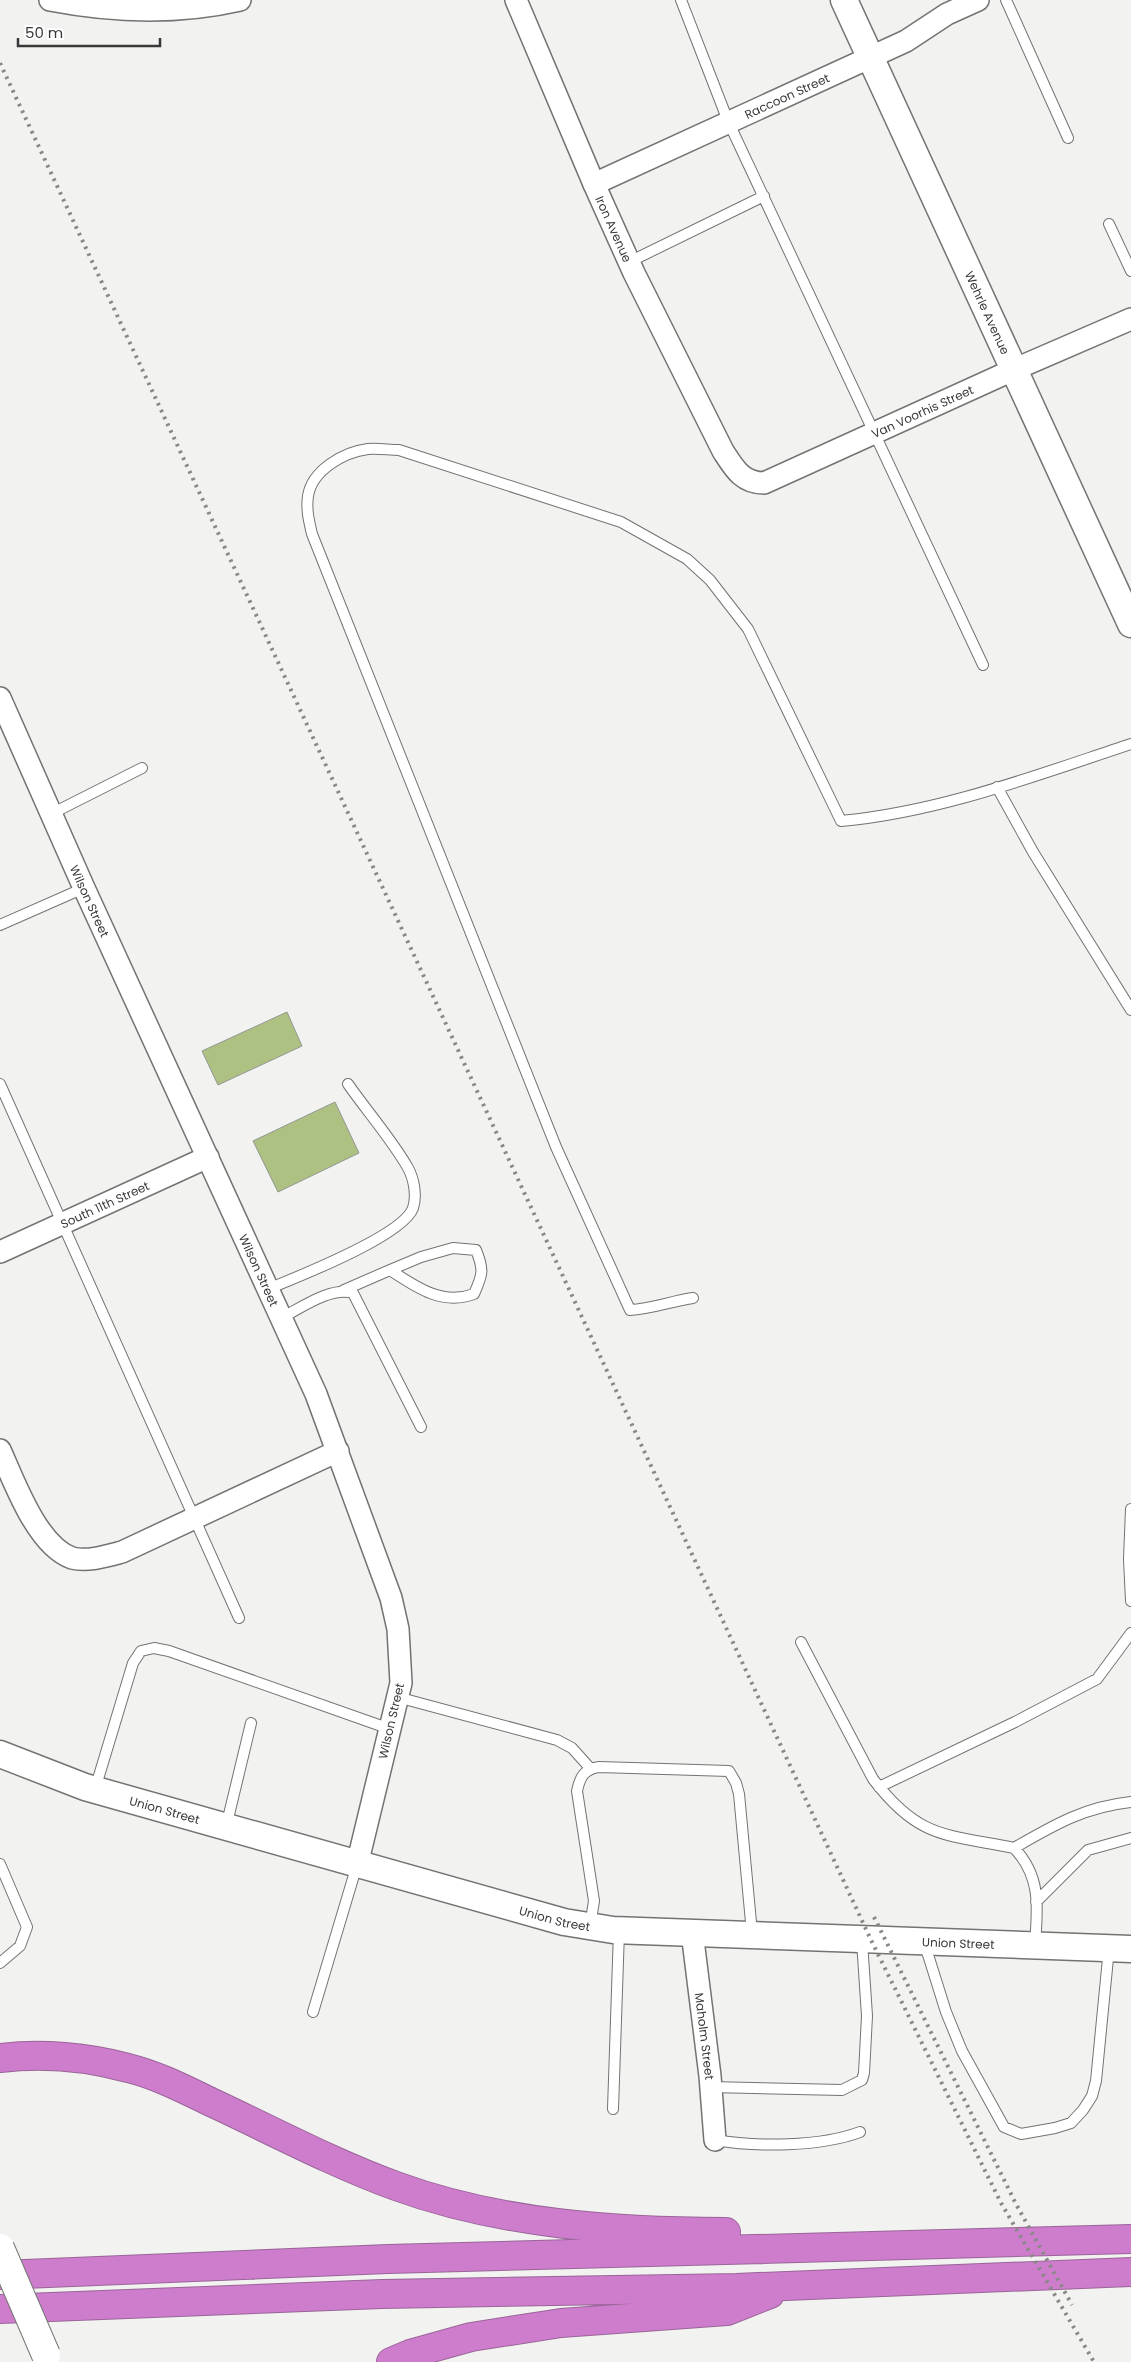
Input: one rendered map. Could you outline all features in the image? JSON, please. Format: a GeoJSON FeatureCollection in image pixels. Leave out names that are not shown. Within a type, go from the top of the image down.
{"type":"FeatureCollection","features":[{"type":"Feature","properties":{"kind":"highway"},"geometry":{"type":"LineString","coordinates":[[0,2058],[64,2057],[129,2068],[177,2086],[358,2171],[449,2203],[508,2215],[658,2232],[734,2232],[760,2249]]}},
{"type":"Feature","properties":{"kind":"highway"},"geometry":{"type":"LineString","coordinates":[[0,2274],[398,2259],[1131,2239]]}},
{"type":"Feature","properties":{"kind":"highway"},"geometry":{"type":"LineString","coordinates":[[0,2309],[382,2294],[790,2286],[1125,2274]]}},
{"type":"Feature","properties":{"kind":"highway"},"geometry":{"type":"LineString","coordinates":[[391,2362],[410,2354],[480,2335],[561,2323],[727,2311],[790,2286]]}},
{"type":"Feature","properties":{"kind":"main road"},"geometry":{"type":"LineString","coordinates":[[0,2248],[46,2355]]}},
{"type":"Feature","properties":{"kind":"street"},"geometry":{"type":"LineString","coordinates":[[50,0],[74,4],[140,9],[175,9],[240,0]]}},
{"type":"Feature","properties":{"kind":"street","name":"Iron Avenue"},"geometry":{"type":"LineString","coordinates":[[516,0],[594,184],[630,262],[723,451]]}},
{"type":"Feature","properties":{"kind":"street","name":"Wehrle Avenue"},"geometry":{"type":"LineString","coordinates":[[844,0],[1131,624]]}},
{"type":"Feature","properties":{"kind":"street","name":"Raccoon Street"},"geometry":{"type":"LineString","coordinates":[[594,184],[728,120],[906,40],[947,14],[978,0]]}},
{"type":"Feature","properties":{"kind":"street","name":"Van Voorhis Street"},"geometry":{"type":"LineString","coordinates":[[723,451],[735,470],[744,479],[764,483],[1013,370],[1131,319]]}},
{"type":"Feature","properties":{"kind":"street","name":"Wilson Street"},"geometry":{"type":"LineString","coordinates":[[0,698],[84,888],[316,1394],[391,1598],[398,1629],[401,1683],[357,1865]]}},
{"type":"Feature","properties":{"kind":"street","name":"South 11th Street"},"geometry":{"type":"LineString","coordinates":[[0,1252],[62,1222],[208,1157]]}},
{"type":"Feature","properties":{"kind":"street"},"geometry":{"type":"LineString","coordinates":[[0,1450],[28,1511],[48,1541],[60,1551],[73,1558],[102,1557],[122,1552],[338,1452]]}},
{"type":"Feature","properties":{"kind":"street","name":"Union Street"},"geometry":{"type":"LineString","coordinates":[[0,1754],[95,1790],[564,1922],[619,1930],[752,1933],[862,1940],[1120,1949]]}},
{"type":"Feature","properties":{"kind":"street","name":"Maholm Street"},"geometry":{"type":"LineString","coordinates":[[692,1932],[715,2140]]}},
{"type":"Feature","properties":{"kind":"lane"},"geometry":{"type":"LineString","coordinates":[[681,0],[728,120],[983,665]]}},
{"type":"Feature","properties":{"kind":"lane"},"geometry":{"type":"LineString","coordinates":[[1006,0],[1068,138]]}},
{"type":"Feature","properties":{"kind":"lane"},"geometry":{"type":"LineString","coordinates":[[630,262],[764,196]]}},
{"type":"Feature","properties":{"kind":"lane"},"geometry":{"type":"LineString","coordinates":[[1109,224],[1131,271]]}},
{"type":"Feature","properties":{"kind":"lane"},"geometry":{"type":"LineString","coordinates":[[693,1298],[667,1302],[642,1310],[630,1310],[556,1147],[312,534],[307,511],[308,494],[320,473],[342,456],[368,449],[399,450],[622,522],[687,559],[710,580],[748,629],[841,821],[933,804],[997,787],[1131,744]]}},
{"type":"Feature","properties":{"kind":"lane"},"geometry":{"type":"LineString","coordinates":[[51,814],[142,768]]}},
{"type":"Feature","properties":{"kind":"lane"},"geometry":{"type":"LineString","coordinates":[[997,787],[1033,852],[1131,1010]]}},
{"type":"Feature","properties":{"kind":"lane"},"geometry":{"type":"LineString","coordinates":[[0,925],[84,888]]}},
{"type":"Feature","properties":{"kind":"lane"},"geometry":{"type":"LineString","coordinates":[[0,1084],[239,1618]]}},
{"type":"Feature","properties":{"kind":"lane"},"geometry":{"type":"LineString","coordinates":[[268,1289],[349,1255],[394,1228],[412,1210],[415,1189],[408,1168],[348,1084]]}},
{"type":"Feature","properties":{"kind":"lane"},"geometry":{"type":"LineString","coordinates":[[281,1318],[344,1290],[390,1270],[421,1257],[453,1248],[476,1250],[482,1274],[474,1294],[453,1299],[421,1290],[390,1270]]}},
{"type":"Feature","properties":{"kind":"lane"},"geometry":{"type":"LineString","coordinates":[[344,1290],[353,1293],[421,1427]]}},
{"type":"Feature","properties":{"kind":"lane"},"geometry":{"type":"LineString","coordinates":[[1131,1510],[1129,1559],[1131,1601]]}},
{"type":"Feature","properties":{"kind":"lane"},"geometry":{"type":"LineString","coordinates":[[879,1787],[1015,1722],[1097,1679],[1131,1633]]}},
{"type":"Feature","properties":{"kind":"lane"},"geometry":{"type":"LineString","coordinates":[[801,1642],[879,1787],[905,1815],[926,1828],[944,1835],[1014,1848],[1026,1861],[1033,1876],[1036,1902],[1035,1945]]}},
{"type":"Feature","properties":{"kind":"lane"},"geometry":{"type":"LineString","coordinates":[[95,1790],[133,1662],[141,1651],[154,1648],[169,1651],[390,1729]]}},
{"type":"Feature","properties":{"kind":"lane"},"geometry":{"type":"LineString","coordinates":[[398,1697],[557,1740],[572,1748],[590,1768]]}},
{"type":"Feature","properties":{"kind":"lane"},"geometry":{"type":"LineString","coordinates":[[226,1828],[251,1723]]}},
{"type":"Feature","properties":{"kind":"lane"},"geometry":{"type":"LineString","coordinates":[[590,1926],[594,1901],[577,1791],[580,1778],[590,1768],[599,1767],[729,1771],[736,1783],[739,1794],[752,1933]]}},
{"type":"Feature","properties":{"kind":"lane"},"geometry":{"type":"LineString","coordinates":[[1014,1848],[1075,1814],[1092,1808],[1131,1802]]}},
{"type":"Feature","properties":{"kind":"lane"},"geometry":{"type":"LineString","coordinates":[[1036,1902],[1088,1850],[1131,1838]]}},
{"type":"Feature","properties":{"kind":"lane"},"geometry":{"type":"LineString","coordinates":[[0,1864],[27,1927],[20,1946],[0,1963]]}},
{"type":"Feature","properties":{"kind":"lane"},"geometry":{"type":"LineString","coordinates":[[313,2012],[357,1865]]}},
{"type":"Feature","properties":{"kind":"lane"},"geometry":{"type":"LineString","coordinates":[[613,2109],[619,1930]]}},
{"type":"Feature","properties":{"kind":"lane"},"geometry":{"type":"LineString","coordinates":[[710,2087],[842,2090],[862,2080],[867,2016],[862,1940]]}},
{"type":"Feature","properties":{"kind":"lane"},"geometry":{"type":"LineString","coordinates":[[923,1941],[946,2012],[962,2051],[1004,2127],[1021,2134],[1071,2123],[1092,2096],[1120,1949]]}},
{"type":"Feature","properties":{"kind":"lane"},"geometry":{"type":"LineString","coordinates":[[715,2140],[748,2146],[841,2140],[860,2132]]}},
{"type":"Feature","properties":{"kind":"building"},"geometry":{"type":"Polygon","coordinates":[[[287,1012],[302,1046],[218,1085],[202,1051],[287,1012]]]}},
{"type":"Feature","properties":{"kind":"building"},"geometry":{"type":"Polygon","coordinates":[[[335,1102],[359,1153],[278,1192],[253,1141],[335,1102]]]}},
{"type":"Feature","properties":{"kind":"railway"},"geometry":{"type":"LineString","coordinates":[[0,63],[871,1940],[1001,2203],[1094,2362]]}},
{"type":"Feature","properties":{"kind":"railway"},"geometry":{"type":"LineString","coordinates":[[874,1917],[1016,2204],[1072,2305]]}}]}
